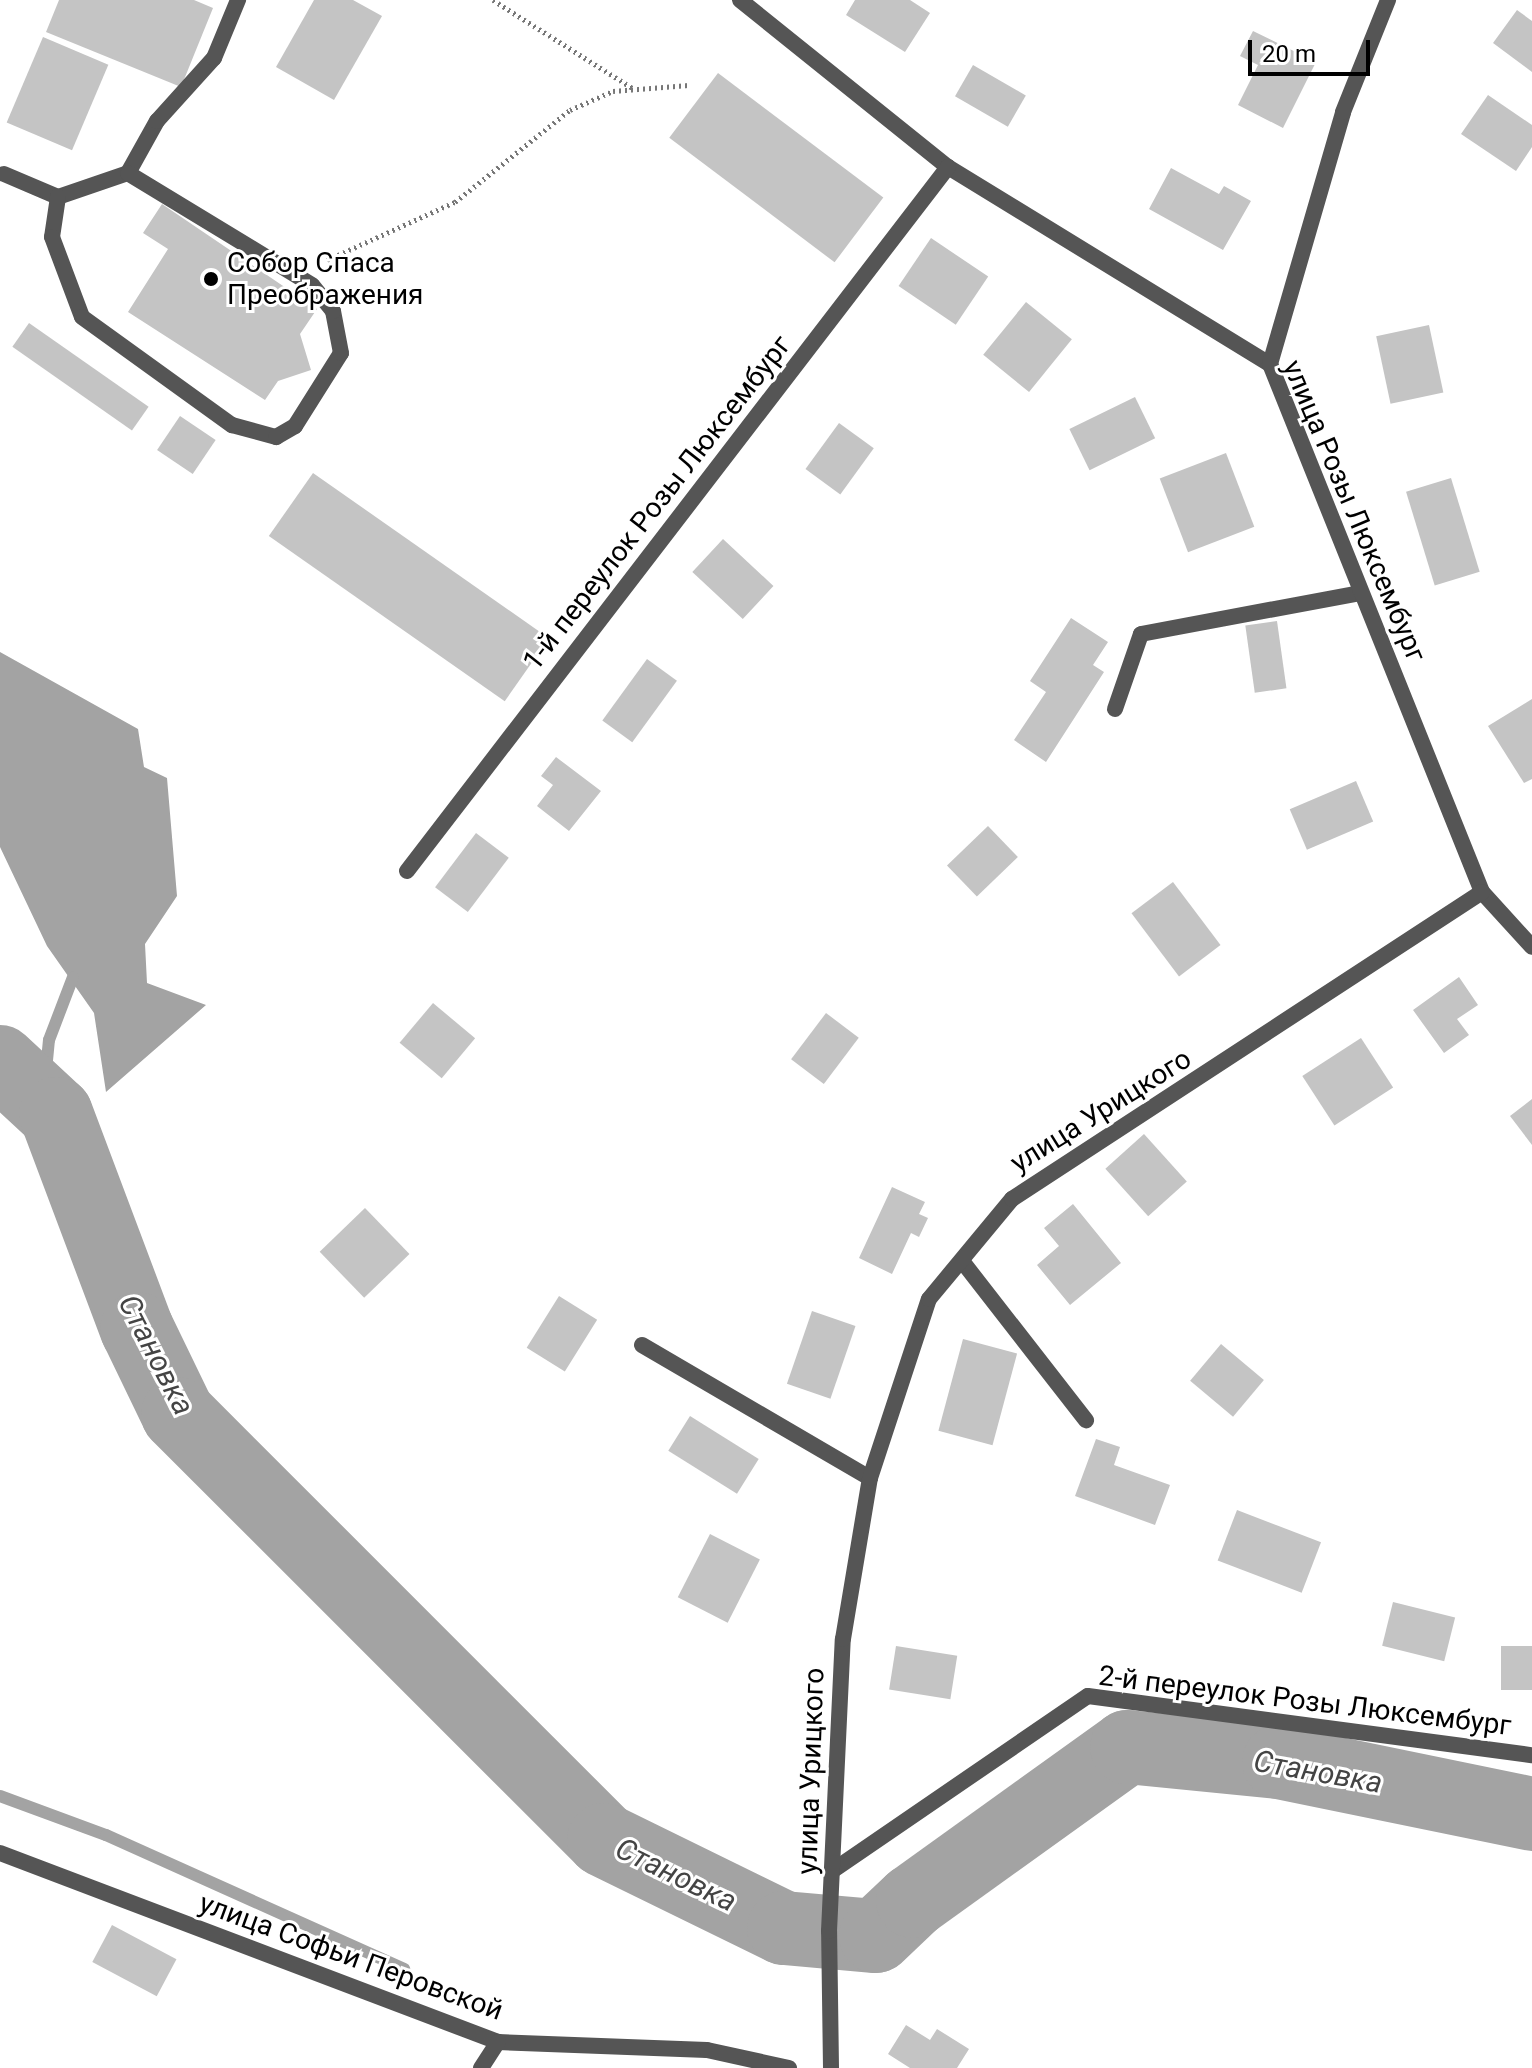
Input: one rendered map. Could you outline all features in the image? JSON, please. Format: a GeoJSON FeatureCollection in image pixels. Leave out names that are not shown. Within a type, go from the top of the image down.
{"type":"FeatureCollection","features":[{"type":"Feature","properties":{"kind":"street"},"geometry":{"type":"LineString","coordinates":[[4,174],[58,197],[128,173],[157,121],[214,58],[238,0]]}},
{"type":"Feature","properties":{"kind":"street","name":"улица Розы Люксембург"},"geometry":{"type":"LineString","coordinates":[[740,0],[948,167],[1270,364],[1482,892],[1532,947]]}},
{"type":"Feature","properties":{"kind":"street"},"geometry":{"type":"LineString","coordinates":[[1270,364],[1343,112],[1388,0]]}},
{"type":"Feature","properties":{"kind":"street","name":"1-й переулок Розы Люксембург"},"geometry":{"type":"LineString","coordinates":[[407,871],[948,167]]}},
{"type":"Feature","properties":{"kind":"street"},"geometry":{"type":"LineString","coordinates":[[58,197],[52,237],[82,317],[255,435],[276,437],[295,426],[341,353],[333,311],[297,275],[128,173]]}},
{"type":"Feature","properties":{"kind":"street"},"geometry":{"type":"LineString","coordinates":[[1115,709],[1141,634],[1361,593]]}},
{"type":"Feature","properties":{"kind":"street","name":"улица Урицкого"},"geometry":{"type":"LineString","coordinates":[[831,2068],[843,1639],[870,1478],[929,1299],[1012,1199],[1482,892]]}},
{"type":"Feature","properties":{"kind":"street"},"geometry":{"type":"LineString","coordinates":[[962,1261],[1086,1420]]}},
{"type":"Feature","properties":{"kind":"street"},"geometry":{"type":"LineString","coordinates":[[642,1345],[870,1478]]}},
{"type":"Feature","properties":{"kind":"street","name":"2-й переулок Розы Люксембург"},"geometry":{"type":"LineString","coordinates":[[835,1869],[1088,1696],[1532,1755]]}},
{"type":"Feature","properties":{"kind":"street","name":"улица Софьи Перовской"},"geometry":{"type":"LineString","coordinates":[[0,1853],[498,2042],[707,2050],[789,2068]]}},
{"type":"Feature","properties":{"kind":"street"},"geometry":{"type":"LineString","coordinates":[[481,2068],[498,2042]]}},
{"type":"Feature","properties":{"kind":"path"},"geometry":{"type":"LineString","coordinates":[[493,0],[635,90]]}},
{"type":"Feature","properties":{"kind":"path"},"geometry":{"type":"LineString","coordinates":[[297,275],[455,202],[570,110],[635,90],[689,85]]}},
{"type":"Feature","properties":{"kind":"shaded area"},"geometry":{"type":"Polygon","coordinates":[[[0,652],[138,729],[144,767],[167,778],[177,896],[145,944],[147,983],[206,1005],[106,1092],[94,1013],[47,946],[0,847],[0,652]]]}},
{"type":"Feature","properties":{"kind":"building"},"geometry":{"type":"Polygon","coordinates":[[[59,0],[194,0],[213,8],[181,87],[46,32],[59,0]]]}},
{"type":"Feature","properties":{"kind":"building"},"geometry":{"type":"Polygon","coordinates":[[[314,0],[353,0],[382,16],[334,100],[276,67],[314,0]]]}},
{"type":"Feature","properties":{"kind":"building"},"geometry":{"type":"Polygon","coordinates":[[[855,0],[910,0],[930,13],[905,52],[846,15],[855,0]]]}},
{"type":"Feature","properties":{"kind":"building"},"geometry":{"type":"Polygon","coordinates":[[[1517,10],[1532,21],[1532,72],[1493,43],[1517,10]]]}},
{"type":"Feature","properties":{"kind":"building"},"geometry":{"type":"Polygon","coordinates":[[[1253,31],[1316,62],[1283,128],[1238,105],[1258,65],[1240,56],[1253,31]]]}},
{"type":"Feature","properties":{"kind":"building"},"geometry":{"type":"Polygon","coordinates":[[[43,37],[108,65],[72,150],[7,123],[43,37]]]}},
{"type":"Feature","properties":{"kind":"building"},"geometry":{"type":"Polygon","coordinates":[[[973,65],[1026,95],[1008,127],[955,96],[973,65]]]}},
{"type":"Feature","properties":{"kind":"building"},"geometry":{"type":"Polygon","coordinates":[[[718,73],[883,198],[835,262],[669,138],[718,73]]]}},
{"type":"Feature","properties":{"kind":"building"},"geometry":{"type":"Polygon","coordinates":[[[1488,95],[1532,125],[1532,147],[1516,171],[1461,134],[1488,95]]]}},
{"type":"Feature","properties":{"kind":"building"},"geometry":{"type":"Polygon","coordinates":[[[1171,168],[1219,194],[1224,186],[1251,201],[1223,250],[1149,209],[1171,168]]]}},
{"type":"Feature","properties":{"kind":"building","name":"Собор Спаса Преображения"},"geometry":{"type":"Polygon","coordinates":[[[162,204],[317,309],[300,334],[311,370],[278,381],[265,400],[128,312],[168,249],[143,233],[162,204]]]}},
{"type":"Feature","properties":{"kind":"building"},"geometry":{"type":"Polygon","coordinates":[[[931,238],[988,277],[956,325],[899,286],[931,238]]]}},
{"type":"Feature","properties":{"kind":"building"},"geometry":{"type":"Polygon","coordinates":[[[1026,302],[1072,339],[1029,392],[983,355],[1026,302]]]}},
{"type":"Feature","properties":{"kind":"building"},"geometry":{"type":"Polygon","coordinates":[[[29,323],[149,407],[132,430],[12,347],[29,323]]]}},
{"type":"Feature","properties":{"kind":"building"},"geometry":{"type":"Polygon","coordinates":[[[1429,325],[1443,392],[1391,404],[1376,336],[1429,325]]]}},
{"type":"Feature","properties":{"kind":"building"},"geometry":{"type":"Polygon","coordinates":[[[1135,397],[1155,438],[1090,470],[1069,429],[1135,397]]]}},
{"type":"Feature","properties":{"kind":"building"},"geometry":{"type":"Polygon","coordinates":[[[180,416],[216,440],[193,474],[157,450],[180,416]]]}},
{"type":"Feature","properties":{"kind":"building"},"geometry":{"type":"Polygon","coordinates":[[[839,423],[874,448],[840,494],[805,469],[839,423]]]}},
{"type":"Feature","properties":{"kind":"building"},"geometry":{"type":"Polygon","coordinates":[[[1226,453],[1254,527],[1188,552],[1160,478],[1226,453]]]}},
{"type":"Feature","properties":{"kind":"building"},"geometry":{"type":"Polygon","coordinates":[[[313,473],[549,638],[505,701],[269,536],[313,473]]]}},
{"type":"Feature","properties":{"kind":"building"},"geometry":{"type":"Polygon","coordinates":[[[1451,478],[1480,572],[1435,585],[1406,492],[1451,478]]]}},
{"type":"Feature","properties":{"kind":"building"},"geometry":{"type":"Polygon","coordinates":[[[723,539],[773,586],[743,619],[692,572],[723,539]]]}},
{"type":"Feature","properties":{"kind":"building"},"geometry":{"type":"Polygon","coordinates":[[[1071,618],[1108,642],[1093,665],[1104,672],[1046,762],[1014,740],[1046,692],[1030,681],[1071,618]]]}},
{"type":"Feature","properties":{"kind":"building"},"geometry":{"type":"Polygon","coordinates":[[[1277,621],[1286,688],[1255,693],[1245,625],[1277,621]]]}},
{"type":"Feature","properties":{"kind":"building"},"geometry":{"type":"Polygon","coordinates":[[[647,659],[677,681],[632,742],[602,720],[647,659]]]}},
{"type":"Feature","properties":{"kind":"building"},"geometry":{"type":"Polygon","coordinates":[[[1532,699],[1532,779],[1524,783],[1488,726],[1532,699]]]}},
{"type":"Feature","properties":{"kind":"building"},"geometry":{"type":"Polygon","coordinates":[[[556,757],[601,791],[569,831],[537,806],[553,785],[541,776],[556,757]]]}},
{"type":"Feature","properties":{"kind":"building"},"geometry":{"type":"Polygon","coordinates":[[[1356,781],[1373,822],[1307,850],[1290,809],[1356,781]]]}},
{"type":"Feature","properties":{"kind":"building"},"geometry":{"type":"Polygon","coordinates":[[[988,826],[1018,857],[977,897],[947,866],[988,826]]]}},
{"type":"Feature","properties":{"kind":"building"},"geometry":{"type":"Polygon","coordinates":[[[476,833],[509,858],[468,912],[435,887],[476,833]]]}},
{"type":"Feature","properties":{"kind":"building"},"geometry":{"type":"Polygon","coordinates":[[[1173,882],[1221,945],[1179,976],[1131,913],[1173,882]]]}},
{"type":"Feature","properties":{"kind":"building"},"geometry":{"type":"Polygon","coordinates":[[[1459,977],[1478,1005],[1457,1019],[1469,1035],[1444,1053],[1413,1010],[1459,977]]]}},
{"type":"Feature","properties":{"kind":"building"},"geometry":{"type":"Polygon","coordinates":[[[433,1003],[475,1038],[442,1078],[400,1043],[433,1003]]]}},
{"type":"Feature","properties":{"kind":"building"},"geometry":{"type":"Polygon","coordinates":[[[826,1013],[859,1038],[824,1084],[791,1059],[826,1013]]]}},
{"type":"Feature","properties":{"kind":"building"},"geometry":{"type":"Polygon","coordinates":[[[1361,1038],[1393,1087],[1334,1126],[1302,1076],[1361,1038]]]}},
{"type":"Feature","properties":{"kind":"building"},"geometry":{"type":"Polygon","coordinates":[[[1532,1099],[1532,1145],[1510,1116],[1532,1099]]]}},
{"type":"Feature","properties":{"kind":"building"},"geometry":{"type":"Polygon","coordinates":[[[1144,1134],[1187,1182],[1148,1216],[1105,1169],[1144,1134]]]}},
{"type":"Feature","properties":{"kind":"building"},"geometry":{"type":"Polygon","coordinates":[[[892,1187],[925,1202],[919,1214],[928,1218],[919,1237],[911,1233],[892,1274],[859,1258],[892,1187]]]}},
{"type":"Feature","properties":{"kind":"building"},"geometry":{"type":"Polygon","coordinates":[[[1073,1204],[1121,1263],[1070,1305],[1037,1265],[1059,1246],[1044,1228],[1073,1204]]]}},
{"type":"Feature","properties":{"kind":"building"},"geometry":{"type":"Polygon","coordinates":[[[365,1208],[409,1254],[364,1298],[320,1252],[365,1208]]]}},
{"type":"Feature","properties":{"kind":"building"},"geometry":{"type":"Polygon","coordinates":[[[559,1296],[597,1320],[565,1372],[527,1348],[559,1296]]]}},
{"type":"Feature","properties":{"kind":"building"},"geometry":{"type":"Polygon","coordinates":[[[812,1311],[855,1326],[830,1399],[787,1384],[812,1311]]]}},
{"type":"Feature","properties":{"kind":"building"},"geometry":{"type":"Polygon","coordinates":[[[963,1339],[1017,1353],[993,1445],[938,1431],[963,1339]]]}},
{"type":"Feature","properties":{"kind":"building"},"geometry":{"type":"Polygon","coordinates":[[[1221,1344],[1264,1380],[1233,1417],[1190,1381],[1221,1344]]]}},
{"type":"Feature","properties":{"kind":"building"},"geometry":{"type":"Polygon","coordinates":[[[690,1416],[759,1459],[737,1494],[668,1451],[690,1416]]]}},
{"type":"Feature","properties":{"kind":"building"},"geometry":{"type":"Polygon","coordinates":[[[1096,1439],[1120,1447],[1114,1465],[1170,1485],[1155,1525],[1075,1496],[1096,1439]]]}},
{"type":"Feature","properties":{"kind":"building"},"geometry":{"type":"Polygon","coordinates":[[[1237,1510],[1321,1542],[1302,1593],[1218,1560],[1237,1510]]]}},
{"type":"Feature","properties":{"kind":"building"},"geometry":{"type":"Polygon","coordinates":[[[710,1534],[760,1559],[728,1623],[678,1597],[710,1534]]]}},
{"type":"Feature","properties":{"kind":"building"},"geometry":{"type":"Polygon","coordinates":[[[1393,1602],[1455,1617],[1444,1661],[1382,1646],[1393,1602]]]}},
{"type":"Feature","properties":{"kind":"building"},"geometry":{"type":"Polygon","coordinates":[[[896,1646],[957,1656],[950,1699],[889,1689],[896,1646]]]}},
{"type":"Feature","properties":{"kind":"building"},"geometry":{"type":"Polygon","coordinates":[[[1501,1646],[1532,1646],[1532,1690],[1501,1690],[1501,1646]]]}},
{"type":"Feature","properties":{"kind":"building"},"geometry":{"type":"Polygon","coordinates":[[[112,1925],[176,1959],[157,1996],[92,1962],[112,1925]]]}},
{"type":"Feature","properties":{"kind":"building"},"geometry":{"type":"Polygon","coordinates":[[[906,2025],[930,2040],[937,2029],[969,2049],[957,2068],[910,2068],[888,2054],[906,2025]]]}},
{"type":"Feature","properties":{"kind":"waterway"},"geometry":{"type":"LineString","coordinates":[[43,1102],[49,1040],[73,977]]}},
{"type":"Feature","properties":{"kind":"waterway","name":"Становка"},"geometry":{"type":"LineString","coordinates":[[0,1062],[56,1114],[137,1329],[178,1414],[604,1840],[784,1928],[876,1936],[913,1901],[1127,1747],[1279,1762],[1532,1814]]}},
{"type":"Feature","properties":{"kind":"waterway"},"geometry":{"type":"LineString","coordinates":[[0,1796],[106,1835],[404,1969]]}},
{"type":"Feature","properties":{"kind":"place","name":"Собор Спаса Преображения"},"geometry":{"type":"Point","coordinates":[211,279]}}]}
